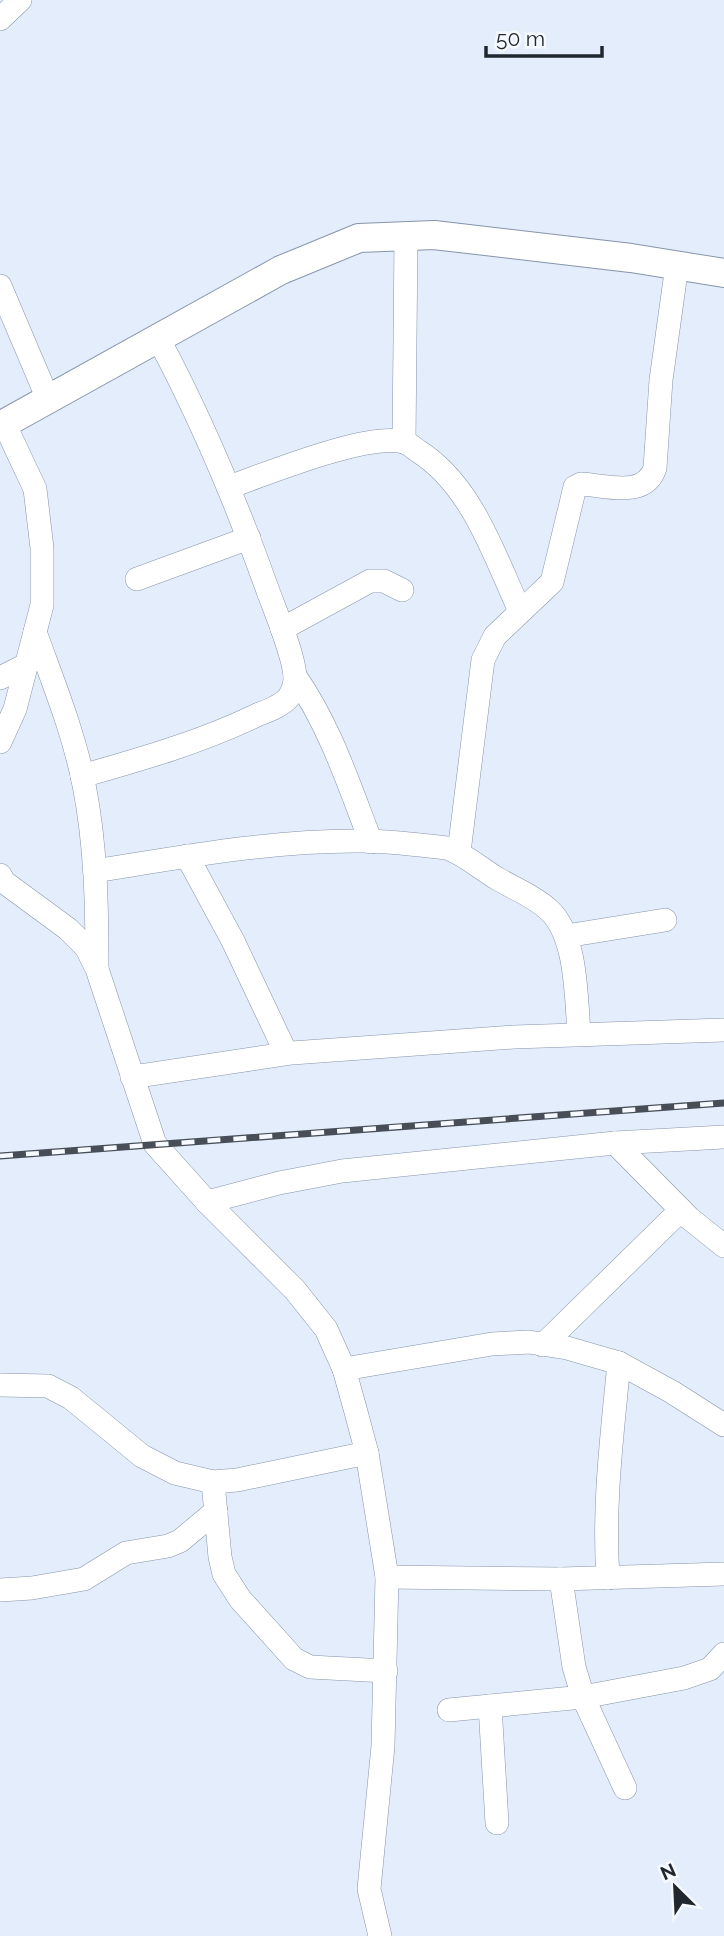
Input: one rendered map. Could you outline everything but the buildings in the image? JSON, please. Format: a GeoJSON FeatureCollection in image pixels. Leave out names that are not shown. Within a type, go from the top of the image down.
{"type":"FeatureCollection","features":[{"type":"Feature","properties":{"kind":"main road"},"geometry":{"type":"LineString","coordinates":[[2,425],[281,270],[359,238],[434,236],[724,273]]}},
{"type":"Feature","properties":{"kind":"street"},"geometry":{"type":"LineString","coordinates":[[0,19],[20,0]]}},
{"type":"Feature","properties":{"kind":"street"},"geometry":{"type":"LineString","coordinates":[[404,442],[406,236]]}},
{"type":"Feature","properties":{"kind":"street"},"geometry":{"type":"LineString","coordinates":[[458,852],[483,660],[495,636],[552,582],[575,487],[581,484],[628,488],[639,486],[652,476],[661,380],[677,265]]}},
{"type":"Feature","properties":{"kind":"street"},"geometry":{"type":"LineString","coordinates":[[0,286],[48,399]]}},
{"type":"Feature","properties":{"kind":"street"},"geometry":{"type":"LineString","coordinates":[[158,338],[186,390],[229,487],[282,629],[295,676],[331,739],[371,842]]}},
{"type":"Feature","properties":{"kind":"street"},"geometry":{"type":"LineString","coordinates":[[0,742],[15,709],[42,605],[43,548],[35,489],[2,425]]}},
{"type":"Feature","properties":{"kind":"street"},"geometry":{"type":"LineString","coordinates":[[229,487],[321,454],[376,442],[404,442],[448,474],[464,497],[520,611]]}},
{"type":"Feature","properties":{"kind":"street"},"geometry":{"type":"LineString","coordinates":[[137,579],[249,538]]}},
{"type":"Feature","properties":{"kind":"street"},"geometry":{"type":"LineString","coordinates":[[282,629],[370,581],[384,581],[402,590]]}},
{"type":"Feature","properties":{"kind":"street"},"geometry":{"type":"LineString","coordinates":[[35,632],[82,776],[95,871],[97,970]]}},
{"type":"Feature","properties":{"kind":"street"},"geometry":{"type":"LineString","coordinates":[[0,678],[26,665]]}},
{"type":"Feature","properties":{"kind":"street"},"geometry":{"type":"LineString","coordinates":[[82,776],[181,747],[232,727],[287,700],[293,690],[295,676]]}},
{"type":"Feature","properties":{"kind":"street"},"geometry":{"type":"LineString","coordinates":[[95,871],[275,845],[371,842],[447,848],[458,852],[548,909],[558,920],[566,936],[572,966],[579,1033]]}},
{"type":"Feature","properties":{"kind":"street"},"geometry":{"type":"LineString","coordinates":[[187,856],[233,941],[286,1053]]}},
{"type":"Feature","properties":{"kind":"street"},"geometry":{"type":"LineString","coordinates":[[5,888],[68,929],[86,947],[97,970],[155,1144],[207,1202],[295,1290],[326,1329],[344,1369],[366,1453],[387,1577],[383,1746],[369,1889],[380,1936]]}},
{"type":"Feature","properties":{"kind":"street"},"geometry":{"type":"LineString","coordinates":[[566,936],[665,920]]}},
{"type":"Feature","properties":{"kind":"street"},"geometry":{"type":"LineString","coordinates":[[132,1077],[286,1053],[579,1033],[724,1030]]}},
{"type":"Feature","properties":{"kind":"street"},"geometry":{"type":"LineString","coordinates":[[207,1202],[279,1183],[342,1171],[615,1143],[724,1137]]}},
{"type":"Feature","properties":{"kind":"street"},"geometry":{"type":"LineString","coordinates":[[615,1143],[681,1210],[724,1247]]}},
{"type":"Feature","properties":{"kind":"street"},"geometry":{"type":"LineString","coordinates":[[543,1345],[681,1210]]}},
{"type":"Feature","properties":{"kind":"street"},"geometry":{"type":"LineString","coordinates":[[344,1369],[492,1344],[529,1342],[567,1348],[619,1363],[724,1425]]}},
{"type":"Feature","properties":{"kind":"street"},"geometry":{"type":"LineString","coordinates":[[608,1578],[605,1533],[607,1470],[619,1363]]}},
{"type":"Feature","properties":{"kind":"street"},"geometry":{"type":"LineString","coordinates":[[0,1385],[48,1386],[71,1398],[142,1456],[175,1473],[213,1482],[237,1480],[366,1453]]}},
{"type":"Feature","properties":{"kind":"street"},"geometry":{"type":"LineString","coordinates":[[213,1482],[224,1574],[240,1599],[294,1659],[310,1667],[386,1671]]}},
{"type":"Feature","properties":{"kind":"street"},"geometry":{"type":"LineString","coordinates":[[0,1590],[32,1588],[84,1579],[126,1553],[168,1546],[180,1541],[216,1511]]}},
{"type":"Feature","properties":{"kind":"street"},"geometry":{"type":"LineString","coordinates":[[387,1577],[561,1579],[724,1574]]}},
{"type":"Feature","properties":{"kind":"street"},"geometry":{"type":"LineString","coordinates":[[561,1579],[568,1640],[583,1697],[625,1788]]}},
{"type":"Feature","properties":{"kind":"street"},"geometry":{"type":"LineString","coordinates":[[450,1710],[583,1697],[684,1678],[710,1669],[724,1654]]}},
{"type":"Feature","properties":{"kind":"street"},"geometry":{"type":"LineString","coordinates":[[490,1706],[497,1822]]}},
{"type":"Feature","properties":{"kind":"railway"},"geometry":{"type":"LineString","coordinates":[[0,1156],[724,1103]]}}]}
